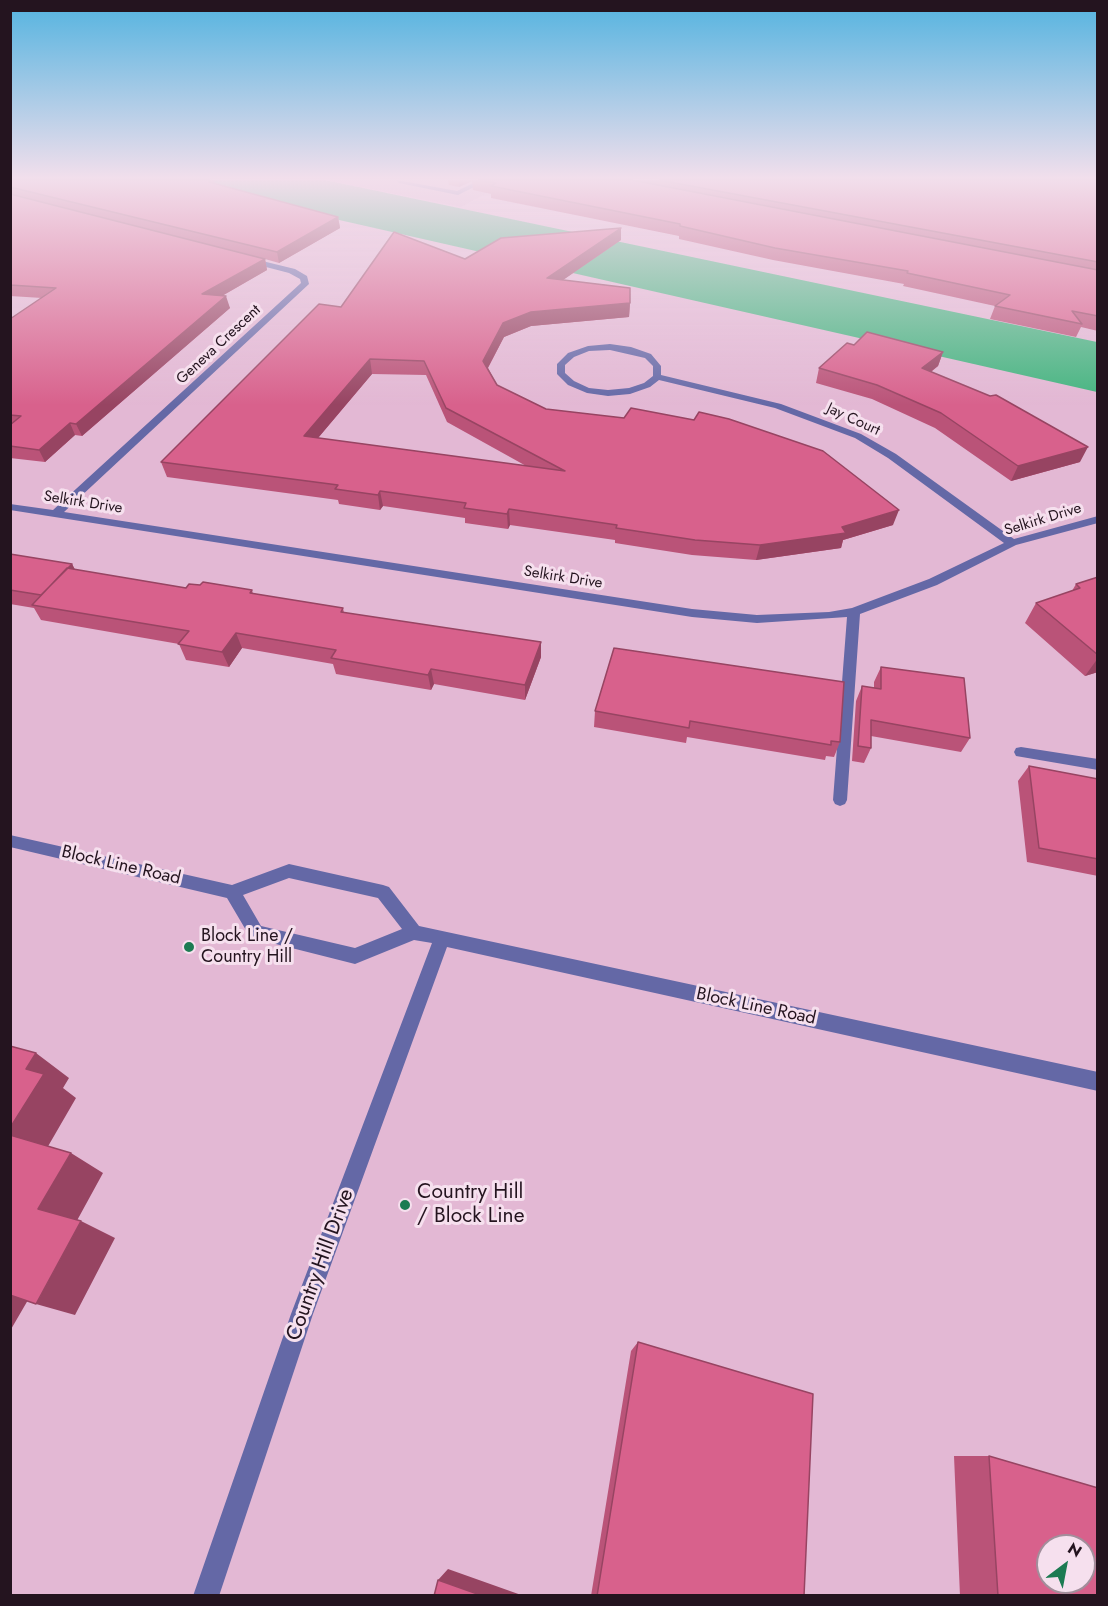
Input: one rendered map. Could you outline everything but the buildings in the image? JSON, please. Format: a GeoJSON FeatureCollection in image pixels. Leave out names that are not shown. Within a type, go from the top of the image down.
{"type":"FeatureCollection","features":[{"type":"Feature","properties":{"kind":"street","name":"Geneva Crescent"},"geometry":{"type":"LineString","coordinates":[[55,514],[305,284],[304,278],[292,271],[232,256]]}},
{"type":"Feature","properties":{"kind":"street"},"geometry":{"type":"LineString","coordinates":[[610,347],[631,350],[648,357],[657,366],[657,377],[647,385],[630,391],[598,391],[571,383],[561,374],[561,364],[571,355],[588,349],[610,347]]}},
{"type":"Feature","properties":{"kind":"street","name":"Jay Court"},"geometry":{"type":"LineString","coordinates":[[657,377],[778,406],[858,436],[892,456],[1012,543]]}},
{"type":"Feature","properties":{"kind":"street","name":"Selkirk Drive"},"geometry":{"type":"LineString","coordinates":[[10,507],[692,613],[757,619],[829,616],[854,612],[933,582],[1012,543],[1098,519]]}},
{"type":"Feature","properties":{"kind":"street"},"geometry":{"type":"LineString","coordinates":[[840,800],[854,612]]}},
{"type":"Feature","properties":{"kind":"street"},"geometry":{"type":"LineString","coordinates":[[1021,752],[1098,765]]}},
{"type":"Feature","properties":{"kind":"street","name":"Block Line Road"},"geometry":{"type":"LineString","coordinates":[[10,841],[232,892]]}},
{"type":"Feature","properties":{"kind":"street"},"geometry":{"type":"LineString","coordinates":[[289,871],[383,892],[414,932],[355,956],[256,932],[232,892],[289,871]]}},
{"type":"Feature","properties":{"kind":"street","name":"Block Line Road"},"geometry":{"type":"LineString","coordinates":[[414,932],[1098,1082]]}},
{"type":"Feature","properties":{"kind":"street","name":"Country Hill Drive"},"geometry":{"type":"LineString","coordinates":[[206,1596],[302,1314],[442,938]]}},
{"type":"Feature","properties":{"kind":"green space"},"geometry":{"type":"Polygon","coordinates":[[[493,255],[682,255],[1097,342],[1097,392],[493,255]]]}},
{"type":"Feature","properties":{"kind":"place","name":"Block Line / Country Hill"},"geometry":{"type":"Point","coordinates":[189,947]}},
{"type":"Feature","properties":{"kind":"place","name":"Country Hill / Block Line"},"geometry":{"type":"Point","coordinates":[405,1205]}}]}
